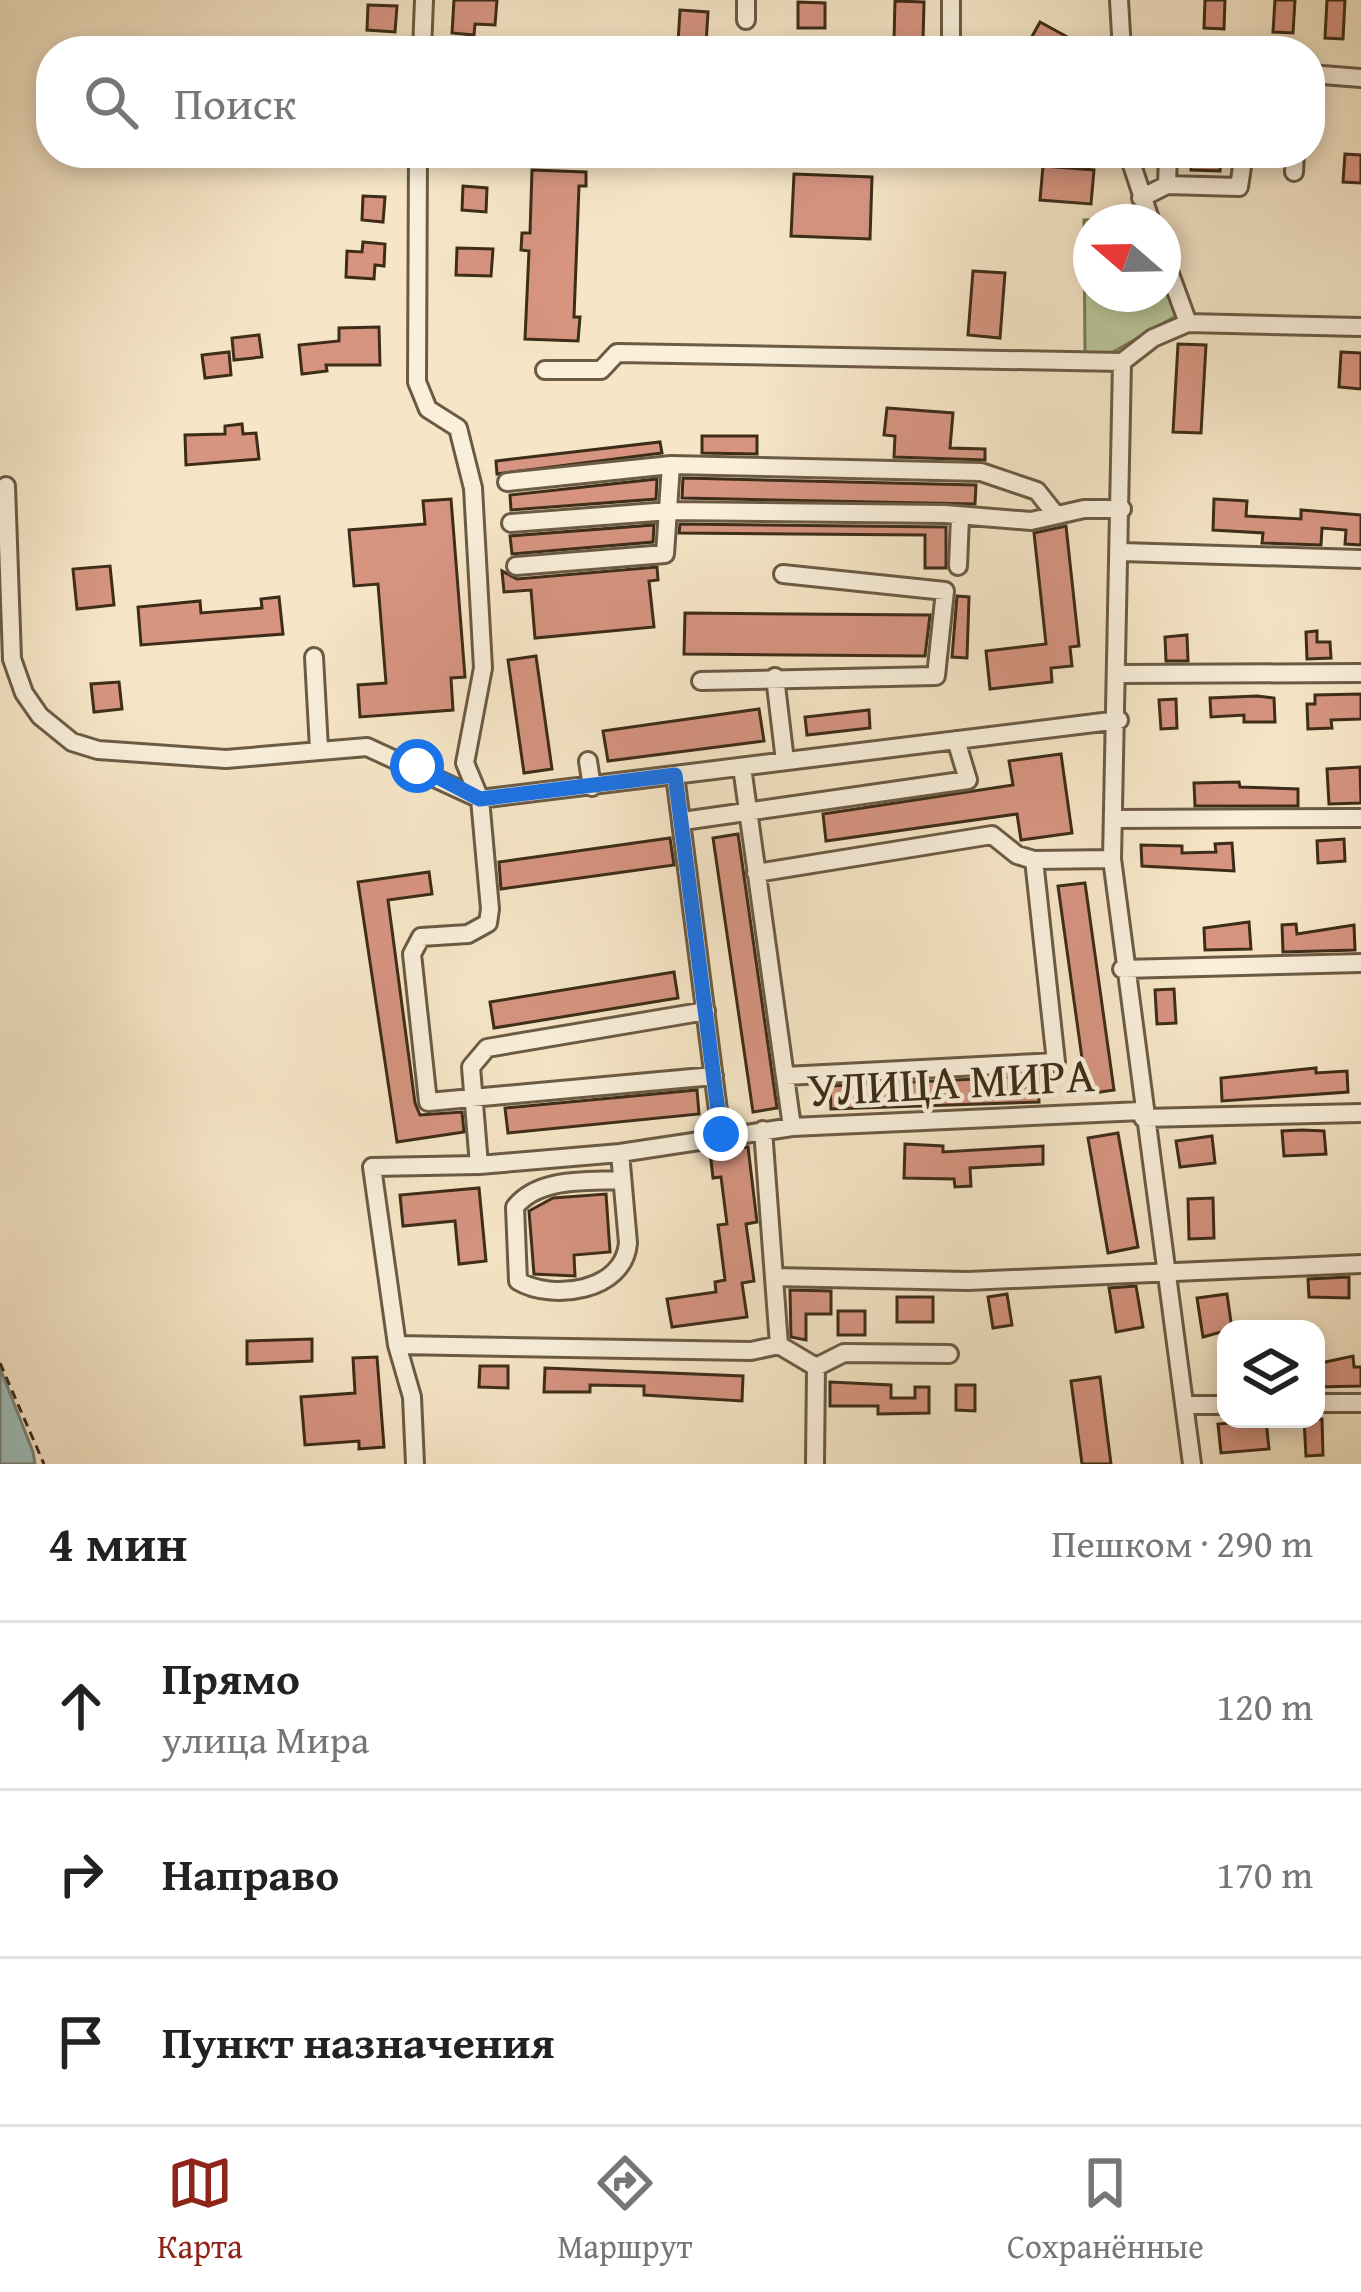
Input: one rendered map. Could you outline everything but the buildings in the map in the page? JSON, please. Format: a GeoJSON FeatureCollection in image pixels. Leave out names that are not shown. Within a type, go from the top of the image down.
{"type":"FeatureCollection","features":[{"type":"Feature","properties":{"kind":"street"},"geometry":{"type":"LineString","coordinates":[[423,36],[424,0]]}},
{"type":"Feature","properties":{"kind":"street"},"geometry":{"type":"LineString","coordinates":[[746,0],[746,20]]}},
{"type":"Feature","properties":{"kind":"street"},"geometry":{"type":"LineString","coordinates":[[950,0],[951,36]]}},
{"type":"Feature","properties":{"kind":"street"},"geometry":{"type":"LineString","coordinates":[[1119,0],[1121,36]]}},
{"type":"Feature","properties":{"kind":"street"},"geometry":{"type":"LineString","coordinates":[[1325,75],[1361,78]]}},
{"type":"Feature","properties":{"kind":"street"},"geometry":{"type":"LineString","coordinates":[[418,168],[416,382],[428,409],[458,428],[473,488],[483,668],[465,763],[480,799],[488,923],[468,934],[421,937],[412,954],[428,1102],[714,1076]]}},
{"type":"Feature","properties":{"kind":"street"},"geometry":{"type":"LineString","coordinates":[[1133,168],[1144,204]]}},
{"type":"Feature","properties":{"kind":"street"},"geometry":{"type":"LineString","coordinates":[[1167,184],[1168,168]]}},
{"type":"Feature","properties":{"kind":"street"},"geometry":{"type":"LineString","coordinates":[[1142,198],[1167,184],[1239,188],[1242,168]]}},
{"type":"Feature","properties":{"kind":"street"},"geometry":{"type":"LineString","coordinates":[[1294,168],[1294,172]]}},
{"type":"Feature","properties":{"kind":"street"},"geometry":{"type":"LineString","coordinates":[[1181,301],[1189,322]]}},
{"type":"Feature","properties":{"kind":"street"},"geometry":{"type":"LineString","coordinates":[[545,370],[601,370],[617,353],[1122,362],[1153,338],[1189,322],[1361,327]]}},
{"type":"Feature","properties":{"kind":"street","name":"УЛИЦА МИРА"},"geometry":{"type":"LineString","coordinates":[[1122,362],[1120,674],[1112,859],[1122,969],[1192,1464]]}},
{"type":"Feature","properties":{"kind":"street"},"geometry":{"type":"LineString","coordinates":[[507,482],[671,465],[981,472],[1037,491],[1056,515]]}},
{"type":"Feature","properties":{"kind":"street"},"geometry":{"type":"LineString","coordinates":[[515,566],[665,554],[671,465]]}},
{"type":"Feature","properties":{"kind":"street"},"geometry":{"type":"LineString","coordinates":[[6,485],[6,612],[12,659],[24,693],[56,731],[98,750],[226,760],[346,745],[393,754],[480,799],[1119,720]]}},
{"type":"Feature","properties":{"kind":"street"},"geometry":{"type":"LineString","coordinates":[[511,523],[669,512],[1030,521],[1122,509]]}},
{"type":"Feature","properties":{"kind":"street"},"geometry":{"type":"LineString","coordinates":[[958,566],[960,517]]}},
{"type":"Feature","properties":{"kind":"street"},"geometry":{"type":"LineString","coordinates":[[1121,552],[1361,559]]}},
{"type":"Feature","properties":{"kind":"street"},"geometry":{"type":"LineString","coordinates":[[700,681],[936,676],[945,591],[783,574]]}},
{"type":"Feature","properties":{"kind":"street"},"geometry":{"type":"LineString","coordinates":[[314,657],[320,749]]}},
{"type":"Feature","properties":{"kind":"street"},"geometry":{"type":"LineString","coordinates":[[1120,674],[1361,673]]}},
{"type":"Feature","properties":{"kind":"street"},"geometry":{"type":"LineString","coordinates":[[775,677],[785,761]]}},
{"type":"Feature","properties":{"kind":"street"},"geometry":{"type":"LineString","coordinates":[[682,821],[968,779],[956,740]]}},
{"type":"Feature","properties":{"kind":"street"},"geometry":{"type":"LineString","coordinates":[[588,760],[592,787]]}},
{"type":"Feature","properties":{"kind":"street"},"geometry":{"type":"LineString","coordinates":[[742,767],[792,1127]]}},
{"type":"Feature","properties":{"kind":"street"},"geometry":{"type":"LineString","coordinates":[[675,775],[721,1134]]}},
{"type":"Feature","properties":{"kind":"street"},"geometry":{"type":"LineString","coordinates":[[1113,819],[1361,818]]}},
{"type":"Feature","properties":{"kind":"street"},"geometry":{"type":"LineString","coordinates":[[756,873],[992,835],[1017,855],[1034,860],[1112,859]]}},
{"type":"Feature","properties":{"kind":"street"},"geometry":{"type":"LineString","coordinates":[[785,1076],[1056,1062],[1034,860]]}},
{"type":"Feature","properties":{"kind":"street"},"geometry":{"type":"LineString","coordinates":[[1122,969],[1361,963]]}},
{"type":"Feature","properties":{"kind":"street"},"geometry":{"type":"LineString","coordinates":[[479,1166],[471,1067],[487,1048],[706,1011]]}},
{"type":"Feature","properties":{"kind":"street"},"geometry":{"type":"LineString","coordinates":[[1142,1114],[1361,1113]]}},
{"type":"Feature","properties":{"kind":"street","name":"УЛИЦА МИРА"},"geometry":{"type":"LineString","coordinates":[[397,1345],[372,1167],[479,1166],[620,1154],[721,1134],[792,1127],[1142,1114]]}},
{"type":"Feature","properties":{"kind":"street"},"geometry":{"type":"LineString","coordinates":[[764,1130],[779,1345]]}},
{"type":"Feature","properties":{"kind":"street"},"geometry":{"type":"LineString","coordinates":[[620,1154],[622,1180],[625,1257],[582,1291],[534,1290],[518,1281],[515,1207],[522,1198],[559,1184],[622,1180]]}},
{"type":"Feature","properties":{"kind":"street"},"geometry":{"type":"LineString","coordinates":[[775,1277],[968,1281],[1361,1264]]}},
{"type":"Feature","properties":{"kind":"street"},"geometry":{"type":"LineString","coordinates":[[415,1464],[412,1397],[397,1345],[751,1351],[779,1345],[816,1367]]}},
{"type":"Feature","properties":{"kind":"street"},"geometry":{"type":"LineString","coordinates":[[816,1367],[844,1353],[950,1354]]}},
{"type":"Feature","properties":{"kind":"street"},"geometry":{"type":"LineString","coordinates":[[814,1464],[816,1367]]}},
{"type":"Feature","properties":{"kind":"street"},"geometry":{"type":"LineString","coordinates":[[1325,1403],[1361,1403]]}},
{"type":"Feature","properties":{"kind":"street"},"geometry":{"type":"LineString","coordinates":[[1187,1405],[1217,1405]]}},
{"type":"Feature","properties":{"kind":"path"},"geometry":{"type":"LineString","coordinates":[[0,1363],[44,1464]]}},
{"type":"Feature","properties":{"kind":"green space"},"geometry":{"type":"Polygon","coordinates":[[[1085,312],[1174,312],[1176,316],[1106,356],[1085,355],[1085,312]]]}},
{"type":"Feature","properties":{"kind":"water"},"geometry":{"type":"Polygon","coordinates":[[[0,1368],[33,1452],[35,1464],[0,1464],[0,1368]]]}},
{"type":"Feature","properties":{"kind":"route"},"geometry":{"type":"LineString","coordinates":[[417,766],[480,799],[675,775],[721,1134]]}}]}
